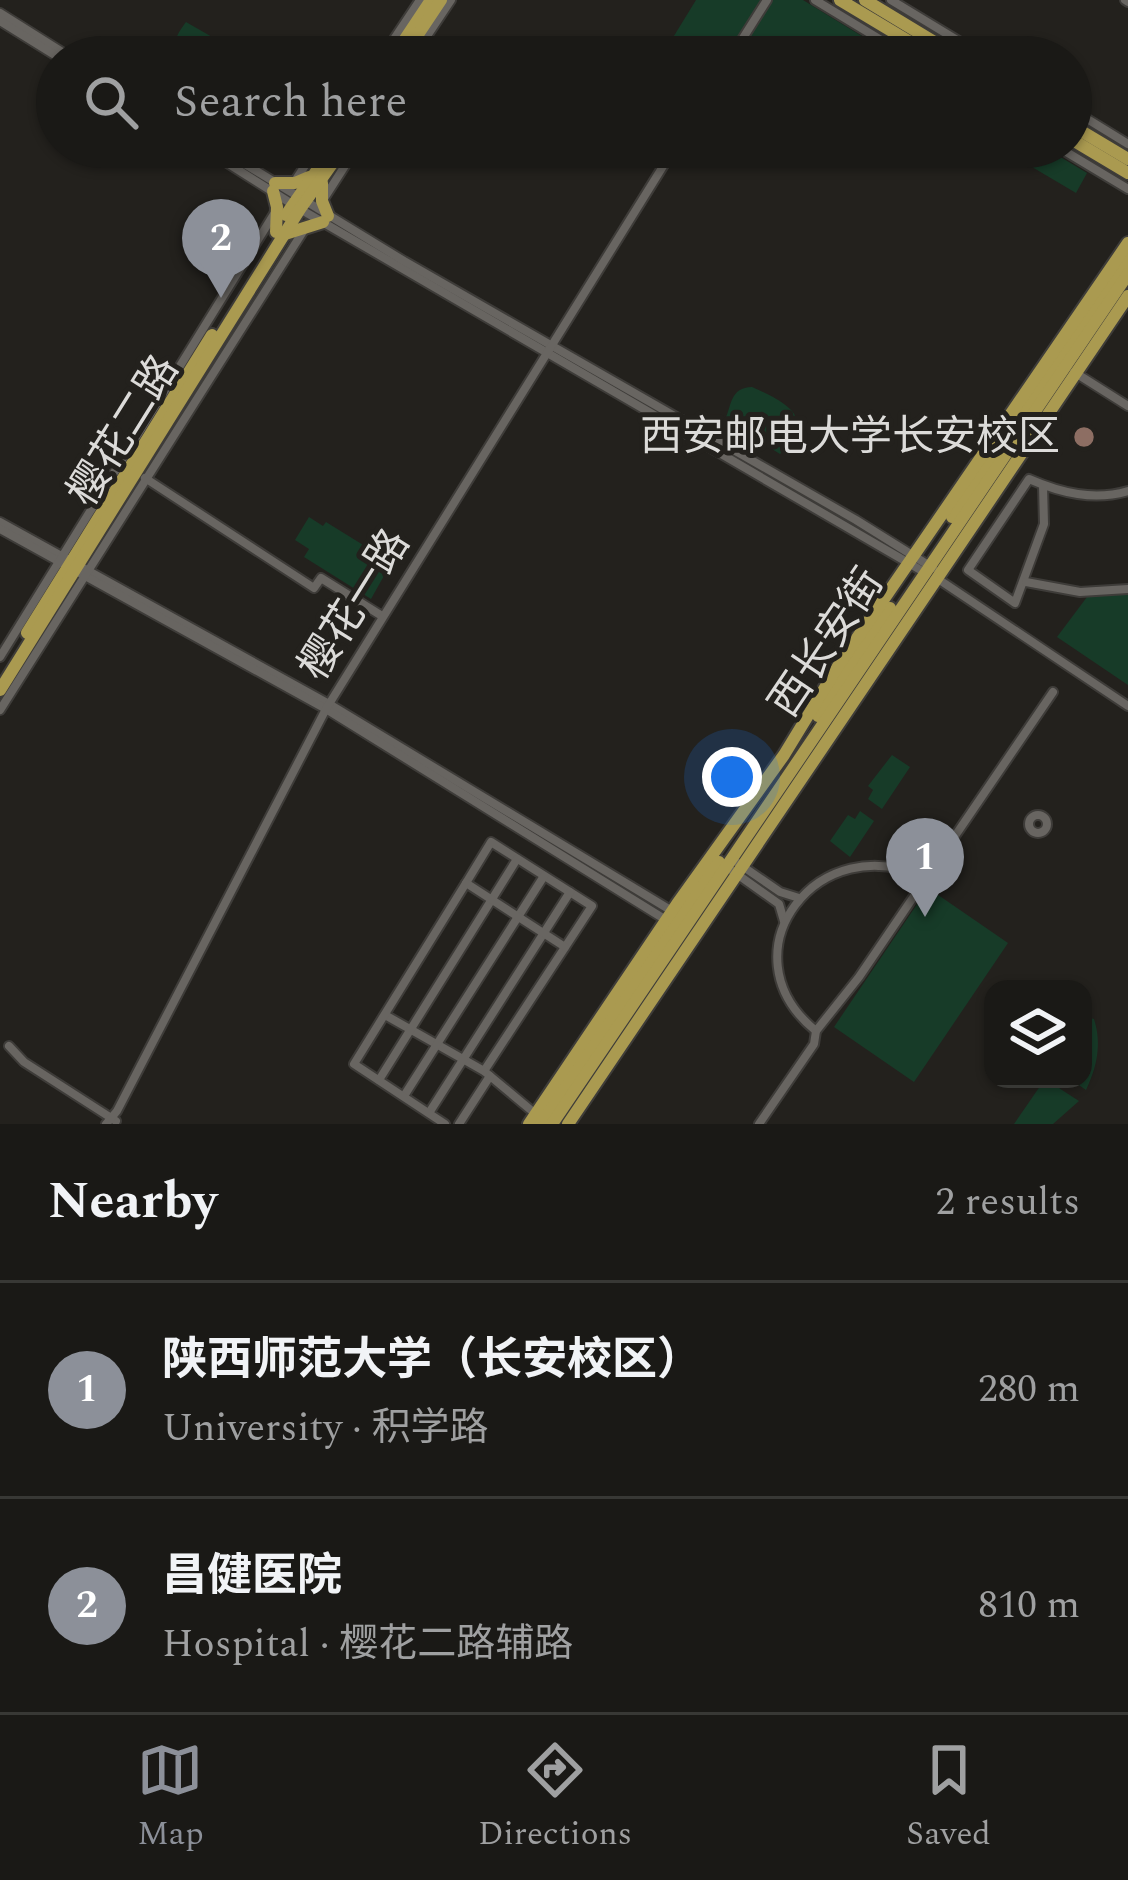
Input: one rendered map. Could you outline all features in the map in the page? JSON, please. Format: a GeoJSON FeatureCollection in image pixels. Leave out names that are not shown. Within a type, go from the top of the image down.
{"type":"FeatureCollection","features":[{"type":"Feature","properties":{"kind":"main road"},"geometry":{"type":"LineString","coordinates":[[407,36],[430,0]]}},
{"type":"Feature","properties":{"kind":"main road"},"geometry":{"type":"LineString","coordinates":[[417,36],[441,0]]}},
{"type":"Feature","properties":{"kind":"main road"},"geometry":{"type":"LineString","coordinates":[[840,0],[900,36]]}},
{"type":"Feature","properties":{"kind":"main road"},"geometry":{"type":"LineString","coordinates":[[865,0],[902,9],[934,36]]}},
{"type":"Feature","properties":{"kind":"main road"},"geometry":{"type":"LineString","coordinates":[[1092,137],[1128,159]]}},
{"type":"Feature","properties":{"kind":"main road"},"geometry":{"type":"LineString","coordinates":[[1092,152],[1128,173]]}},
{"type":"Feature","properties":{"kind":"main road","name":"樱花二路"},"geometry":{"type":"LineString","coordinates":[[319,177],[323,168]]}},
{"type":"Feature","properties":{"kind":"main road","name":"樱花二路"},"geometry":{"type":"LineString","coordinates":[[0,690],[280,233],[326,168]]}},
{"type":"Feature","properties":{"kind":"main road"},"geometry":{"type":"LineString","coordinates":[[319,177],[325,219],[280,233],[274,187],[293,183],[319,177]]}},
{"type":"Feature","properties":{"kind":"main road"},"geometry":{"type":"LineString","coordinates":[[925,568],[1128,243]]}},
{"type":"Feature","properties":{"kind":"main road","name":"西长安街"},"geometry":{"type":"LineString","coordinates":[[1066,367],[1128,258]]}},
{"type":"Feature","properties":{"kind":"main road","name":"西长安街"},"geometry":{"type":"LineString","coordinates":[[541,1121],[1128,274]]}},
{"type":"Feature","properties":{"kind":"main road"},"geometry":{"type":"LineString","coordinates":[[925,568],[1066,367],[1128,296]]}},
{"type":"Feature","properties":{"kind":"main road","name":"樱花二路"},"geometry":{"type":"LineString","coordinates":[[0,676],[74,566]]}},
{"type":"Feature","properties":{"kind":"main road","name":"西长安街"},"geometry":{"type":"LineString","coordinates":[[678,921],[734,866],[925,568]]}},
{"type":"Feature","properties":{"kind":"main road"},"geometry":{"type":"LineString","coordinates":[[568,1124],[734,866]]}},
{"type":"Feature","properties":{"kind":"street"},"geometry":{"type":"LineString","coordinates":[[396,36],[420,0]]}},
{"type":"Feature","properties":{"kind":"street"},"geometry":{"type":"LineString","coordinates":[[426,36],[451,0]]}},
{"type":"Feature","properties":{"kind":"street"},"geometry":{"type":"LineString","coordinates":[[744,36],[766,0]]}},
{"type":"Feature","properties":{"kind":"street"},"geometry":{"type":"LineString","coordinates":[[815,0],[874,36]]}},
{"type":"Feature","properties":{"kind":"street"},"geometry":{"type":"LineString","coordinates":[[890,0],[949,36]]}},
{"type":"Feature","properties":{"kind":"street"},"geometry":{"type":"LineString","coordinates":[[0,17],[36,42]]}},
{"type":"Feature","properties":{"kind":"street"},"geometry":{"type":"LineString","coordinates":[[0,17],[36,38]]}},
{"type":"Feature","properties":{"kind":"street"},"geometry":{"type":"LineString","coordinates":[[1092,123],[1128,144]]}},
{"type":"Feature","properties":{"kind":"street"},"geometry":{"type":"LineString","coordinates":[[1092,167],[1128,189]]}},
{"type":"Feature","properties":{"kind":"street"},"geometry":{"type":"LineString","coordinates":[[240,168],[274,187]]}},
{"type":"Feature","properties":{"kind":"street"},"geometry":{"type":"LineString","coordinates":[[247,168],[325,219],[925,568],[1128,703]]}},
{"type":"Feature","properties":{"kind":"street"},"geometry":{"type":"LineString","coordinates":[[293,183],[303,168]]}},
{"type":"Feature","properties":{"kind":"street"},"geometry":{"type":"LineString","coordinates":[[322,201],[343,168]]}},
{"type":"Feature","properties":{"kind":"street","name":"樱花一路"},"geometry":{"type":"LineString","coordinates":[[113,1120],[327,706],[662,168]]}},
{"type":"Feature","properties":{"kind":"street"},"geometry":{"type":"LineString","coordinates":[[0,710],[123,462],[278,207]]}},
{"type":"Feature","properties":{"kind":"street"},"geometry":{"type":"LineString","coordinates":[[0,657],[145,478],[307,225]]}},
{"type":"Feature","properties":{"kind":"street"},"geometry":{"type":"LineString","coordinates":[[1066,367],[1128,406]]}},
{"type":"Feature","properties":{"kind":"street"},"geometry":{"type":"LineString","coordinates":[[145,478],[314,588],[321,578],[382,616]]}},
{"type":"Feature","properties":{"kind":"street"},"geometry":{"type":"LineString","coordinates":[[1043,485],[1044,524],[1015,603],[968,570],[1029,479],[1076,494],[1110,496],[1128,491]]}},
{"type":"Feature","properties":{"kind":"street"},"geometry":{"type":"LineString","coordinates":[[0,526],[327,706],[678,921]]}},
{"type":"Feature","properties":{"kind":"street"},"geometry":{"type":"LineString","coordinates":[[1026,582],[1080,592],[1128,589]]}},
{"type":"Feature","properties":{"kind":"street"},"geometry":{"type":"LineString","coordinates":[[759,1124],[814,1044],[816,1031],[859,977],[1053,692]]}},
{"type":"Feature","properties":{"kind":"street"},"geometry":{"type":"LineString","coordinates":[[445,1124],[354,1064],[491,842],[592,907],[459,1124]]}},
{"type":"Feature","properties":{"kind":"street"},"geometry":{"type":"LineString","coordinates":[[379,1080],[517,859]]}},
{"type":"Feature","properties":{"kind":"street"},"geometry":{"type":"LineString","coordinates":[[780,936],[799,898],[819,881],[855,865],[886,865],[926,880]]}},
{"type":"Feature","properties":{"kind":"street"},"geometry":{"type":"LineString","coordinates":[[734,866],[799,898]]}},
{"type":"Feature","properties":{"kind":"street"},"geometry":{"type":"LineString","coordinates":[[734,866],[779,904],[784,920],[778,962],[782,988],[816,1031]]}},
{"type":"Feature","properties":{"kind":"street"},"geometry":{"type":"LineString","coordinates":[[404,1096],[544,876]]}},
{"type":"Feature","properties":{"kind":"street"},"geometry":{"type":"LineString","coordinates":[[466,883],[565,946]]}},
{"type":"Feature","properties":{"kind":"street"},"geometry":{"type":"LineString","coordinates":[[429,1113],[570,892]]}},
{"type":"Feature","properties":{"kind":"street"},"geometry":{"type":"LineString","coordinates":[[385,1015],[434,1046],[462,1057],[541,1121]]}},
{"type":"Feature","properties":{"kind":"street"},"geometry":{"type":"LineString","coordinates":[[9,1046],[25,1062],[113,1120]]}},
{"type":"Feature","properties":{"kind":"green space"},"geometry":{"type":"Polygon","coordinates":[[[696,0],[803,0],[862,36],[674,36],[696,0]]]}},
{"type":"Feature","properties":{"kind":"green space"},"geometry":{"type":"Polygon","coordinates":[[[186,22],[210,36],[178,36],[186,22]]]}},
{"type":"Feature","properties":{"kind":"green space"},"geometry":{"type":"Polygon","coordinates":[[[1034,168],[1079,168],[1087,173],[1076,193],[1034,168]]]}},
{"type":"Feature","properties":{"kind":"green space"},"geometry":{"type":"Polygon","coordinates":[[[752,387],[794,413],[797,431],[780,454],[725,420],[736,394],[752,387]]]}},
{"type":"Feature","properties":{"kind":"green space"},"geometry":{"type":"Polygon","coordinates":[[[309,517],[323,526],[326,522],[381,556],[385,574],[371,599],[304,557],[309,549],[295,540],[309,517]]]}},
{"type":"Feature","properties":{"kind":"green space"},"geometry":{"type":"Polygon","coordinates":[[[1090,593],[1128,593],[1128,685],[1057,637],[1090,593]]]}},
{"type":"Feature","properties":{"kind":"green space"},"geometry":{"type":"Polygon","coordinates":[[[892,755],[910,767],[882,809],[868,799],[873,790],[868,786],[892,755]]]}},
{"type":"Feature","properties":{"kind":"green space"},"geometry":{"type":"Polygon","coordinates":[[[860,811],[874,821],[850,857],[830,841],[848,815],[855,819],[860,811]]]}},
{"type":"Feature","properties":{"kind":"green space"},"geometry":{"type":"Polygon","coordinates":[[[928,888],[1008,943],[914,1082],[834,1027],[928,888]]]}},
{"type":"Feature","properties":{"kind":"green space"},"geometry":{"type":"Polygon","coordinates":[[[1092,1018],[1098,1046],[1092,1073],[1092,1018]]]}},
{"type":"Feature","properties":{"kind":"green space"},"geometry":{"type":"Polygon","coordinates":[[[1039,1088],[1059,1088],[1079,1101],[1053,1124],[1014,1124],[1039,1088]]]}},
{"type":"Feature","properties":{"kind":"place","name":"昌健医院"},"geometry":{"type":"Point","coordinates":[221,298]}},
{"type":"Feature","properties":{"kind":"place","name":"西安邮电大学长安校区"},"geometry":{"type":"Point","coordinates":[1084,437]}},
{"type":"Feature","properties":{"kind":"place","name":"陕西师范大学（长安校区）"},"geometry":{"type":"Point","coordinates":[925,917]}}]}
